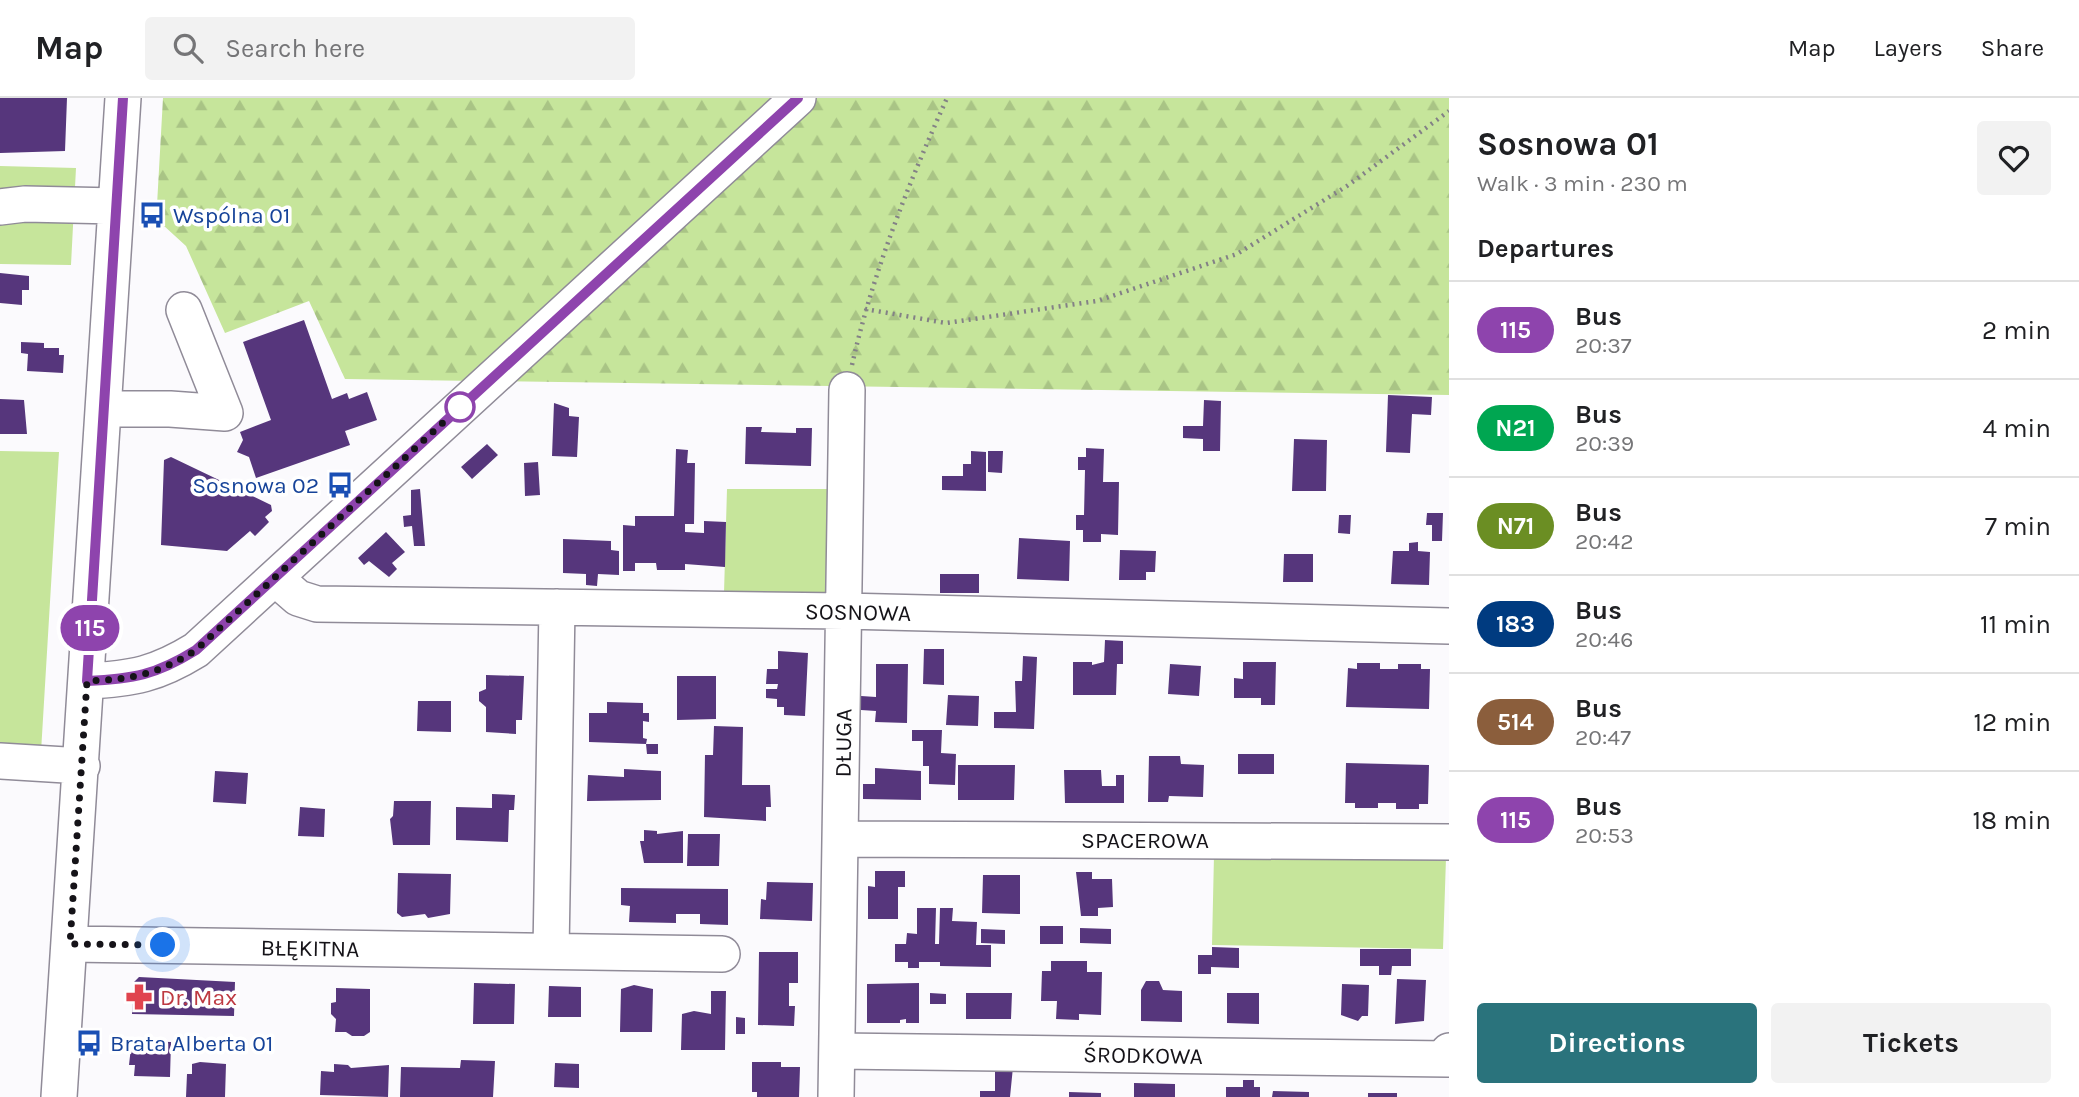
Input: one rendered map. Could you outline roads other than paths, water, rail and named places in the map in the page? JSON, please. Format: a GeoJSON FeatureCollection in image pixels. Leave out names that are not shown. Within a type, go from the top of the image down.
{"type":"FeatureCollection","features":[{"type":"Feature","properties":{"kind":"street"},"geometry":{"type":"LineString","coordinates":[[59,1097],[123,98]]}},
{"type":"Feature","properties":{"kind":"street"},"geometry":{"type":"LineString","coordinates":[[87,681],[134,678],[171,666],[196,650],[798,98]]}},
{"type":"Feature","properties":{"kind":"street"},"geometry":{"type":"LineString","coordinates":[[0,207],[26,204],[116,206]]}},
{"type":"Feature","properties":{"kind":"street"},"geometry":{"type":"LineString","coordinates":[[104,409],[170,408],[225,413],[184,310]]}},
{"type":"Feature","properties":{"kind":"street","name":"DŁUGA"},"geometry":{"type":"LineString","coordinates":[[836,1097],[847,390]]}},
{"type":"Feature","properties":{"kind":"street","name":"SOSNOWA"},"geometry":{"type":"LineString","coordinates":[[275,578],[298,598],[317,604],[844,611],[1449,626]]}},
{"type":"Feature","properties":{"kind":"street"},"geometry":{"type":"LineString","coordinates":[[551,951],[556,607]]}},
{"type":"Feature","properties":{"kind":"street"},"geometry":{"type":"LineString","coordinates":[[0,761],[82,766]]}},
{"type":"Feature","properties":{"kind":"street","name":"SPACEROWA"},"geometry":{"type":"LineString","coordinates":[[841,838],[1449,842]]}},
{"type":"Feature","properties":{"kind":"street","name":"BŁĘKITNA"},"geometry":{"type":"LineString","coordinates":[[70,944],[722,954]]}},
{"type":"Feature","properties":{"kind":"street","name":"ŚRODKOWA"},"geometry":{"type":"LineString","coordinates":[[838,1051],[1448,1055]]}},
{"type":"Feature","properties":{"kind":"place","name":"Wspólna 01"},"geometry":{"type":"Point","coordinates":[152,215]}},
{"type":"Feature","properties":{"kind":"place","name":"Sosnowa 02"},"geometry":{"type":"Point","coordinates":[340,485]}},
{"type":"Feature","properties":{"kind":"place","name":"Dr. Max"},"geometry":{"type":"Point","coordinates":[139,997]}},
{"type":"Feature","properties":{"kind":"place","name":"Brata Alberta 01"},"geometry":{"type":"Point","coordinates":[89,1043]}}]}
